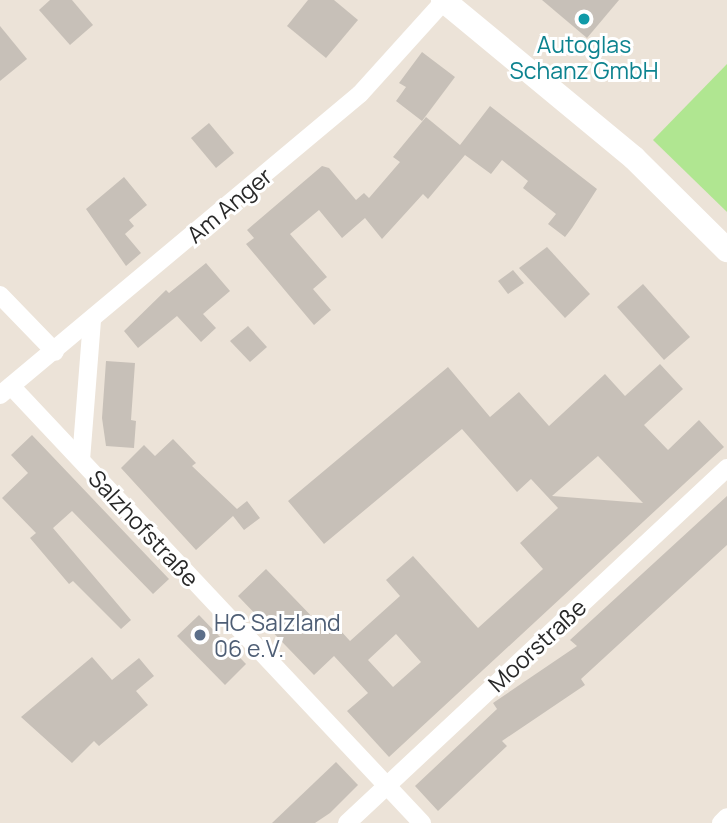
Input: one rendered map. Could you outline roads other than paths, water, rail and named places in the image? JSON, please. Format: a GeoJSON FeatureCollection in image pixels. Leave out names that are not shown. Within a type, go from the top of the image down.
{"type":"FeatureCollection","features":[{"type":"Feature","properties":{"kind":"main road"},"geometry":{"type":"LineString","coordinates":[[444,0],[634,159],[727,250]]}},
{"type":"Feature","properties":{"kind":"street","name":"Am Anger"},"geometry":{"type":"LineString","coordinates":[[5,390],[55,352],[360,94],[444,0]]}},
{"type":"Feature","properties":{"kind":"street"},"geometry":{"type":"LineString","coordinates":[[0,295],[55,352]]}},
{"type":"Feature","properties":{"kind":"street"},"geometry":{"type":"LineString","coordinates":[[80,460],[92,321]]}},
{"type":"Feature","properties":{"kind":"street","name":"Salzhofstraße"},"geometry":{"type":"LineString","coordinates":[[5,390],[80,460],[422,823]]}},
{"type":"Feature","properties":{"kind":"street","name":"Moorstraße"},"geometry":{"type":"LineString","coordinates":[[347,823],[727,468]]}},
{"type":"Feature","properties":{"kind":"street"},"geometry":{"type":"LineString","coordinates":[[721,823],[727,817]]}},
{"type":"Feature","properties":{"kind":"place","name":"Autoglas Schanz GmbH"},"geometry":{"type":"Point","coordinates":[584,19]}},
{"type":"Feature","properties":{"kind":"place","name":"HC Salzland 06 e.V."},"geometry":{"type":"Point","coordinates":[200,635]}}]}
